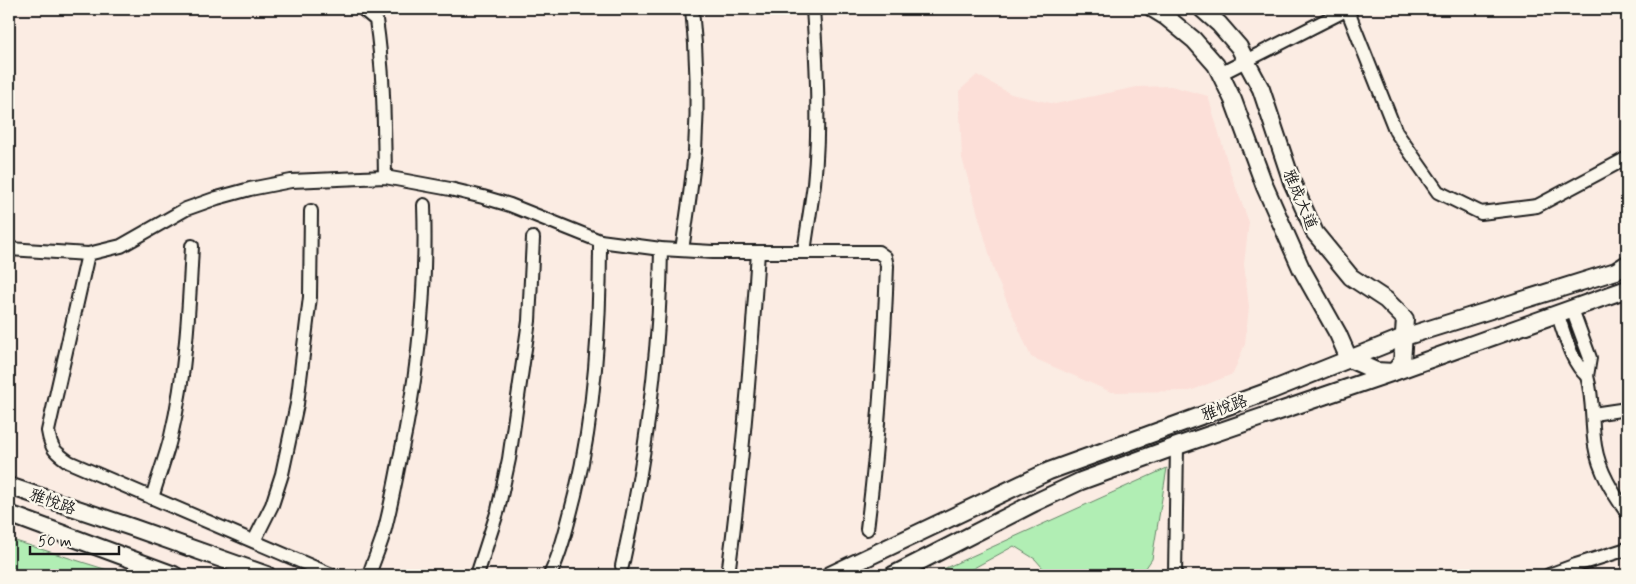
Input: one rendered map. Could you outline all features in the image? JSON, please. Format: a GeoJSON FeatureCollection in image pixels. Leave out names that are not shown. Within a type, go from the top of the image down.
{"type":"FeatureCollection","features":[{"type":"Feature","properties":{"kind":"street"},"geometry":{"type":"LineString","coordinates":[[363,9],[376,20],[382,60],[385,177]]}},
{"type":"Feature","properties":{"kind":"street"},"geometry":{"type":"LineString","coordinates":[[682,250],[695,150],[695,37],[692,9]]}},
{"type":"Feature","properties":{"kind":"street"},"geometry":{"type":"LineString","coordinates":[[804,252],[814,184],[816,131],[816,57],[813,9]]}},
{"type":"Feature","properties":{"kind":"street"},"geometry":{"type":"LineString","coordinates":[[1152,9],[1166,17],[1194,40],[1216,65],[1233,100],[1265,187],[1297,259],[1338,334],[1349,359],[1376,371],[1394,372]]}},
{"type":"Feature","properties":{"kind":"street","name":"雅成大道"},"geometry":{"type":"LineString","coordinates":[[1202,9],[1219,24],[1239,48],[1246,61],[1260,89],[1292,182],[1314,233],[1351,277],[1386,300],[1405,319],[1402,362],[1394,372]]}},
{"type":"Feature","properties":{"kind":"street"},"geometry":{"type":"LineString","coordinates":[[1220,74],[1348,9],[1396,132],[1438,192],[1481,213],[1537,206],[1627,158]]}},
{"type":"Feature","properties":{"kind":"street"},"geometry":{"type":"LineString","coordinates":[[9,249],[88,254],[121,246],[186,209],[250,189],[291,181],[385,177],[450,189],[510,205],[600,241],[682,250],[878,252],[885,257],[887,266],[884,344],[875,465],[867,529]]}},
{"type":"Feature","properties":{"kind":"street"},"geometry":{"type":"LineString","coordinates":[[369,575],[383,537],[406,431],[416,374],[426,251],[424,206]]}},
{"type":"Feature","properties":{"kind":"street"},"geometry":{"type":"LineString","coordinates":[[254,541],[272,505],[282,474],[297,404],[310,296],[311,211]]}},
{"type":"Feature","properties":{"kind":"street"},"geometry":{"type":"LineString","coordinates":[[477,575],[498,510],[509,459],[529,321],[533,238]]}},
{"type":"Feature","properties":{"kind":"street"},"geometry":{"type":"LineString","coordinates":[[550,575],[566,532],[581,468],[591,410],[597,345],[600,241]]}},
{"type":"Feature","properties":{"kind":"street"},"geometry":{"type":"LineString","coordinates":[[152,498],[171,436],[182,377],[188,326],[192,246]]}},
{"type":"Feature","properties":{"kind":"street"},"geometry":{"type":"LineString","coordinates":[[622,566],[644,452],[654,372],[661,301],[661,249]]}},
{"type":"Feature","properties":{"kind":"street"},"geometry":{"type":"LineString","coordinates":[[728,575],[746,418],[758,252]]}},
{"type":"Feature","properties":{"kind":"street"},"geometry":{"type":"LineString","coordinates":[[88,254],[48,431],[50,443],[55,453],[69,462],[332,575]]}},
{"type":"Feature","properties":{"kind":"street","name":"雅悦路"},"geometry":{"type":"LineString","coordinates":[[830,575],[1049,471],[1262,393],[1404,337],[1616,271],[1627,264]]}},
{"type":"Feature","properties":{"kind":"street","name":"雅悦路"},"geometry":{"type":"LineString","coordinates":[[893,575],[1082,481],[1627,289]]}},
{"type":"Feature","properties":{"kind":"street"},"geometry":{"type":"LineString","coordinates":[[1564,311],[1575,362],[1587,376],[1591,392],[1595,446],[1599,464],[1612,490],[1627,513]]}},
{"type":"Feature","properties":{"kind":"street"},"geometry":{"type":"LineString","coordinates":[[1593,414],[1627,409]]}},
{"type":"Feature","properties":{"kind":"street"},"geometry":{"type":"LineString","coordinates":[[1175,575],[1177,446]]}},
{"type":"Feature","properties":{"kind":"street","name":"雅悦路"},"geometry":{"type":"LineString","coordinates":[[9,486],[266,575]]}},
{"type":"Feature","properties":{"kind":"street","name":"雅悦路"},"geometry":{"type":"LineString","coordinates":[[9,514],[174,575]]}},
{"type":"Feature","properties":{"kind":"street"},"geometry":{"type":"LineString","coordinates":[[1550,575],[1627,549]]}},
{"type":"Feature","properties":{"kind":"shaded area"},"geometry":{"type":"Polygon","coordinates":[[[977,75],[1011,94],[1055,104],[1137,87],[1171,86],[1208,96],[1231,174],[1249,222],[1244,264],[1249,307],[1245,344],[1233,374],[1190,391],[1111,392],[1031,357],[995,274],[962,158],[959,91],[977,75]]]}},
{"type":"Feature","properties":{"kind":"green space"},"geometry":{"type":"Polygon","coordinates":[[[1167,468],[1152,559],[1141,575],[1049,575],[1035,559],[1014,546],[961,575],[930,575],[1167,468]]]}},
{"type":"Feature","properties":{"kind":"green space"},"geometry":{"type":"Polygon","coordinates":[[[9,539],[117,573],[123,575],[9,575],[9,539]]]}}]}
